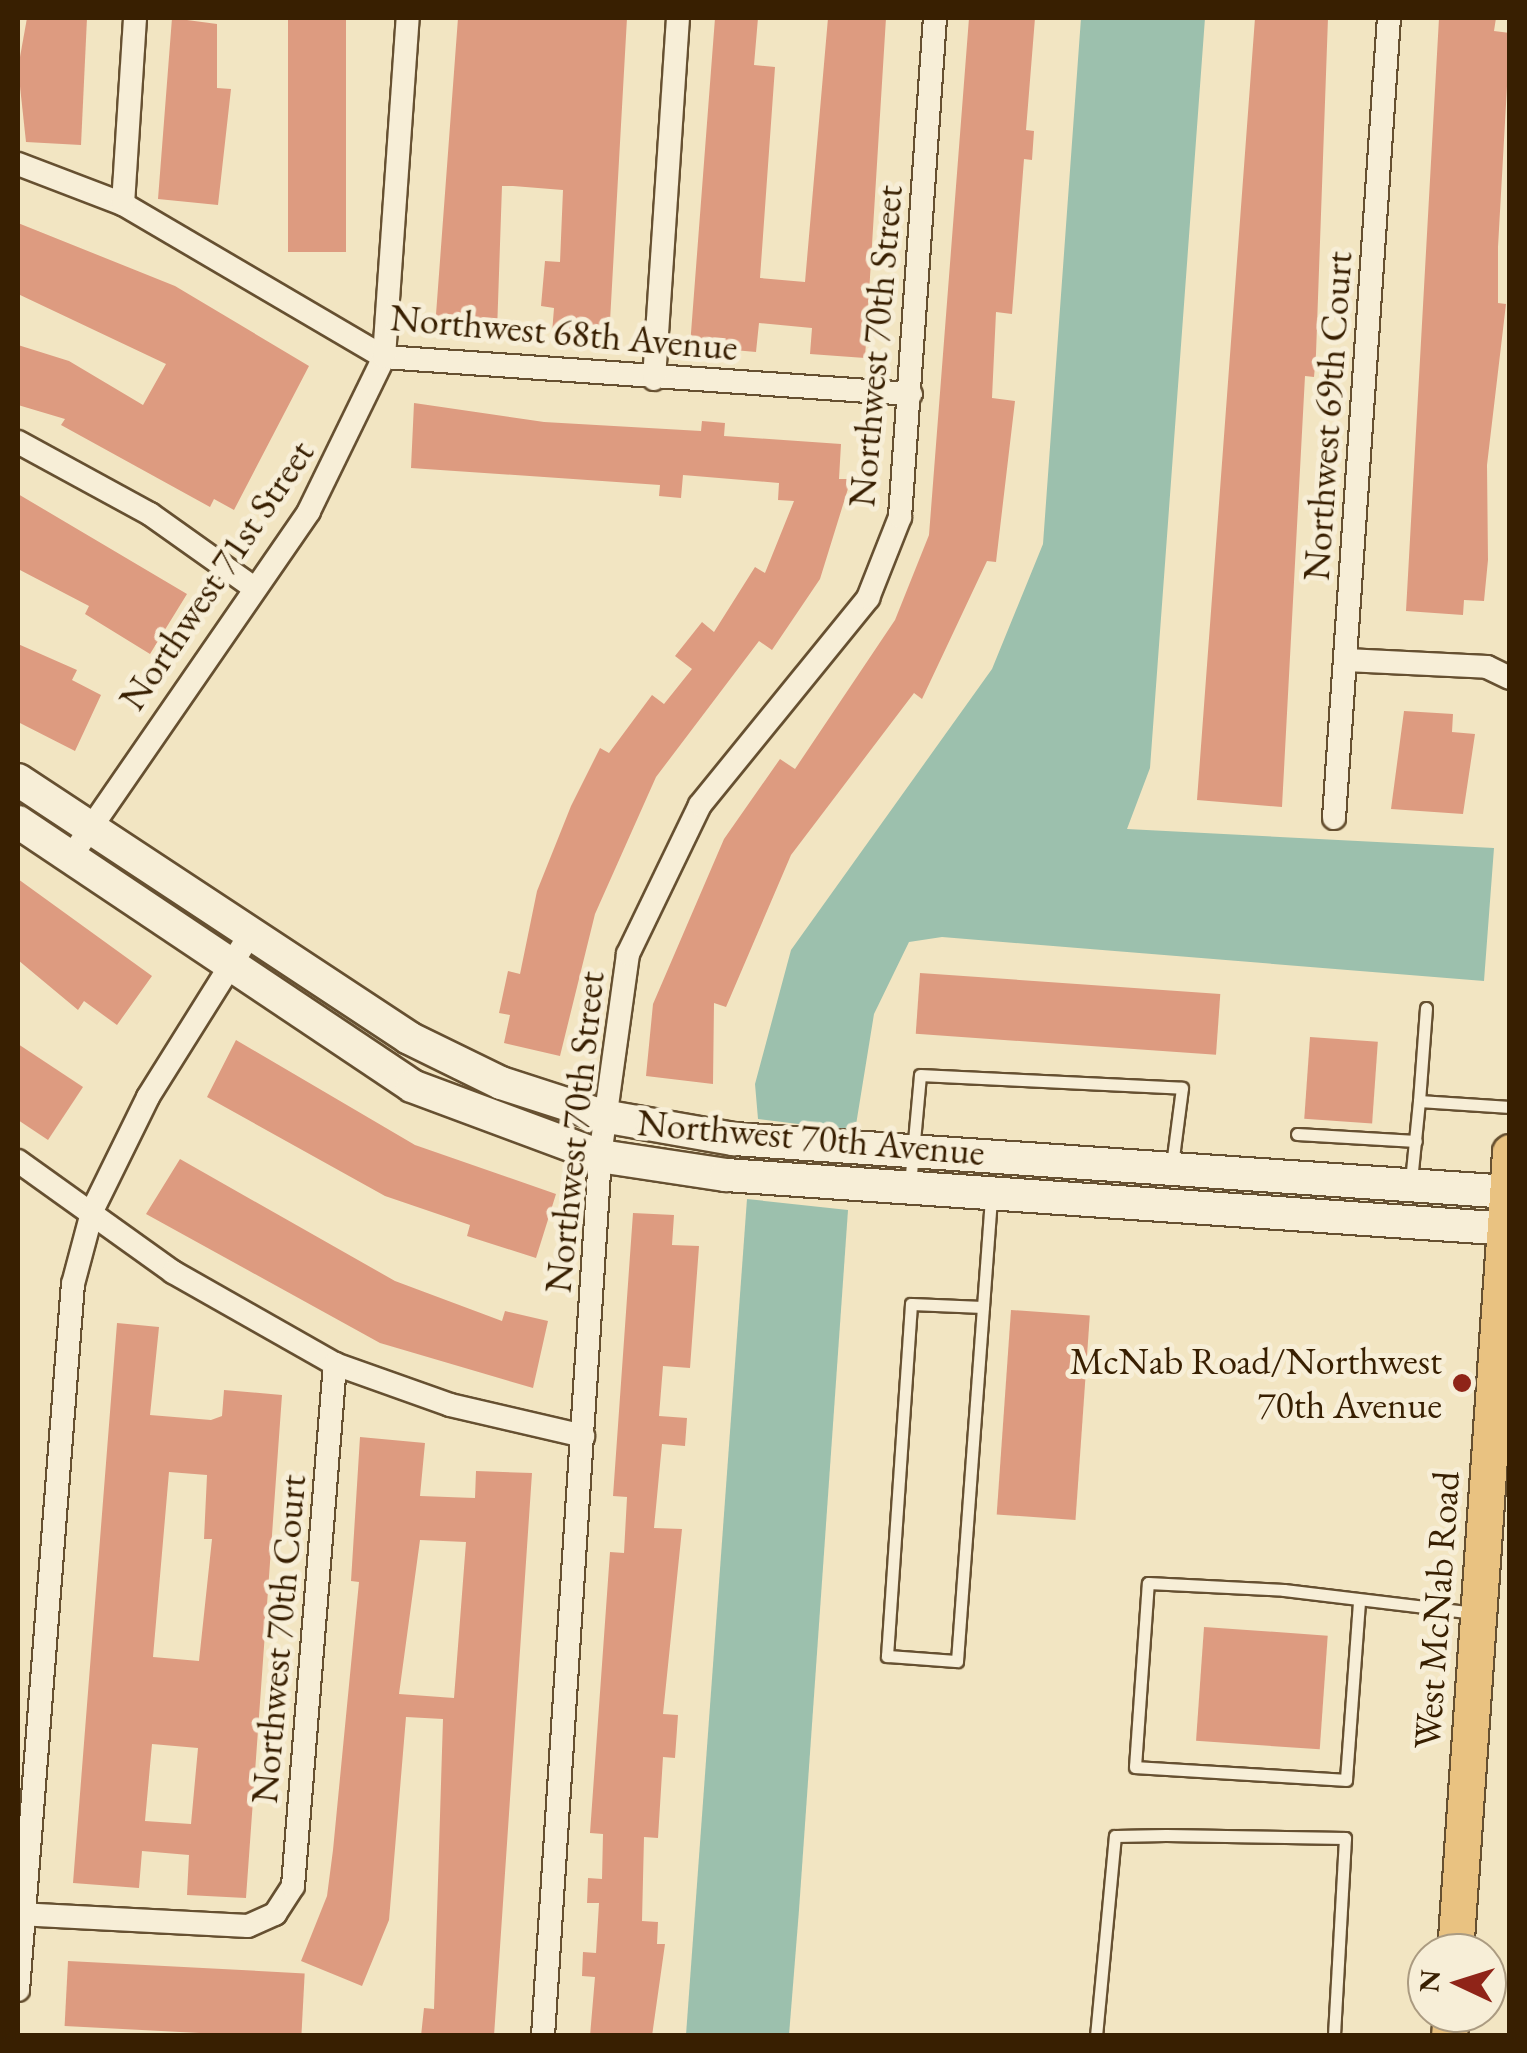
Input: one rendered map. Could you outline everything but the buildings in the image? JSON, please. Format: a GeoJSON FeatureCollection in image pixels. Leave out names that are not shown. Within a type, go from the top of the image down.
{"type":"FeatureCollection","features":[{"type":"Feature","properties":{"kind":"main road","name":"West McNab Road"},"geometry":{"type":"LineString","coordinates":[[1456,1933],[1510,1152]]}},
{"type":"Feature","properties":{"kind":"street"},"geometry":{"type":"LineString","coordinates":[[122,204],[135,18]]}},
{"type":"Feature","properties":{"kind":"street","name":"Northwest 71st Street"},"geometry":{"type":"LineString","coordinates":[[70,858],[86,828],[309,511],[384,358],[408,18]]}},
{"type":"Feature","properties":{"kind":"street"},"geometry":{"type":"LineString","coordinates":[[654,378],[678,18]]}},
{"type":"Feature","properties":{"kind":"street","name":"Northwest 70th Street"},"geometry":{"type":"LineString","coordinates":[[543,2036],[603,1116],[628,954],[662,876],[750,732],[868,598],[900,517],[935,18]]}},
{"type":"Feature","properties":{"kind":"street","name":"Northwest 69th Court"},"geometry":{"type":"LineString","coordinates":[[1334,818],[1389,18]]}},
{"type":"Feature","properties":{"kind":"street","name":"Northwest 68th Avenue"},"geometry":{"type":"LineString","coordinates":[[18,164],[122,204],[384,358],[911,394]]}},
{"type":"Feature","properties":{"kind":"street"},"geometry":{"type":"LineString","coordinates":[[18,442],[150,514],[254,588]]}},
{"type":"Feature","properties":{"kind":"street"},"geometry":{"type":"LineString","coordinates":[[1346,660],[1488,667],[1510,678]]}},
{"type":"Feature","properties":{"kind":"street","name":"Northwest 70th Avenue"},"geometry":{"type":"LineString","coordinates":[[18,780],[248,939],[410,1038],[501,1083],[603,1116],[734,1139],[1172,1165],[1508,1191]]}},
{"type":"Feature","properties":{"kind":"street","name":"Northwest 70th Avenue"},"geometry":{"type":"LineString","coordinates":[[18,822],[227,969],[412,1086],[600,1156],[726,1175],[1507,1229]]}},
{"type":"Feature","properties":{"kind":"street"},"geometry":{"type":"LineString","coordinates":[[18,1990],[20,1915],[61,1359],[92,1209],[227,969],[248,939]]}},
{"type":"Feature","properties":{"kind":"street"},"geometry":{"type":"LineString","coordinates":[[18,1161],[92,1209],[173,1272],[335,1364],[450,1406],[582,1436]]}},
{"type":"Feature","properties":{"kind":"street","name":"Northwest 70th Court"},"geometry":{"type":"LineString","coordinates":[[20,1915],[248,1926],[275,1914],[293,1886],[335,1364]]}},
{"type":"Feature","properties":{"kind":"lane"},"geometry":{"type":"LineString","coordinates":[[1410,1186],[1426,1008]]}},
{"type":"Feature","properties":{"kind":"lane"},"geometry":{"type":"LineString","coordinates":[[910,1185],[920,1074],[1182,1088],[1172,1165]]}},
{"type":"Feature","properties":{"kind":"lane"},"geometry":{"type":"LineString","coordinates":[[1419,1100],[1510,1107]]}},
{"type":"Feature","properties":{"kind":"lane"},"geometry":{"type":"LineString","coordinates":[[1297,1134],[1416,1141]]}},
{"type":"Feature","properties":{"kind":"lane"},"geometry":{"type":"LineString","coordinates":[[982,1307],[911,1304],[887,1656],[957,1660],[991,1195]]}},
{"type":"Feature","properties":{"kind":"lane"},"geometry":{"type":"LineString","coordinates":[[1359,1602],[1346,1780],[1135,1766],[1148,1583],[1359,1602],[1477,1613]]}},
{"type":"Feature","properties":{"kind":"lane"},"geometry":{"type":"LineString","coordinates":[[1096,2036],[1115,1836],[1345,1838],[1334,2036]]}},
{"type":"Feature","properties":{"kind":"shaded area"},"geometry":{"type":"Polygon","coordinates":[[[1081,18],[1205,18],[1150,768],[1127,829],[1494,848],[1484,981],[942,937],[909,942],[874,1014],[855,1131],[758,1119],[755,1084],[791,950],[992,669],[1043,544],[1081,18]]]}},
{"type":"Feature","properties":{"kind":"shaded area"},"geometry":{"type":"Polygon","coordinates":[[[747,1199],[848,1210],[799,1910],[789,2035],[686,2035],[747,1199]]]}},
{"type":"Feature","properties":{"kind":"place","name":"McNab Road/Northwest 70th Avenue"},"geometry":{"type":"Point","coordinates":[1462,1383]}}]}
